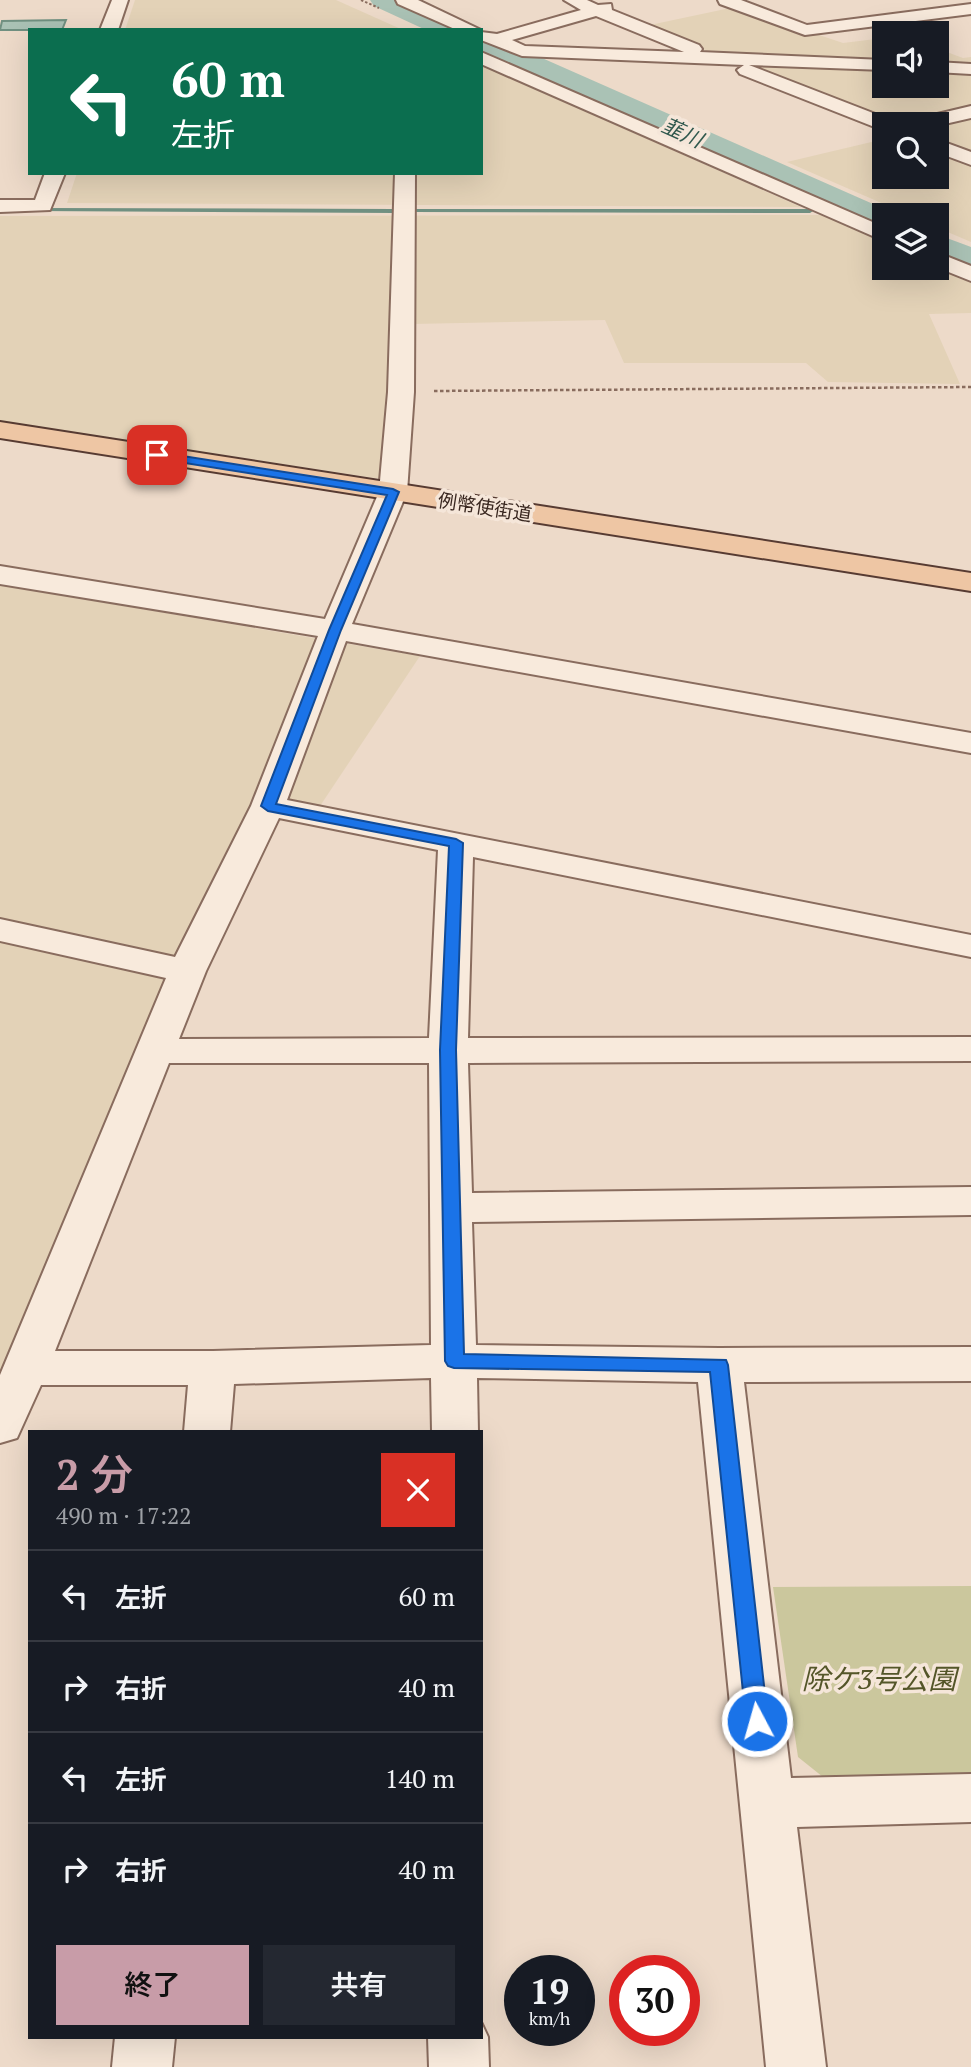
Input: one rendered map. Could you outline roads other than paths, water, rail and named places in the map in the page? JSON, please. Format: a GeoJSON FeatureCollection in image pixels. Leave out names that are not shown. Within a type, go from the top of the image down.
{"type":"FeatureCollection","features":[{"type":"Feature","properties":{"kind":"main road","name":"例幣使街道"},"geometry":{"type":"LineString","coordinates":[[0,430],[971,582]]}},
{"type":"Feature","properties":{"kind":"street"},"geometry":{"type":"LineString","coordinates":[[110,28],[120,0]]}},
{"type":"Feature","properties":{"kind":"street"},"geometry":{"type":"LineString","coordinates":[[404,0],[467,28]]}},
{"type":"Feature","properties":{"kind":"street"},"geometry":{"type":"LineString","coordinates":[[572,0],[872,119]]}},
{"type":"Feature","properties":{"kind":"street"},"geometry":{"type":"LineString","coordinates":[[726,0],[805,30],[968,7]]}},
{"type":"Feature","properties":{"kind":"street"},"geometry":{"type":"LineString","coordinates":[[485,42],[622,4]]}},
{"type":"Feature","properties":{"kind":"street"},"geometry":{"type":"LineString","coordinates":[[485,42],[522,51],[872,65]]}},
{"type":"Feature","properties":{"kind":"street"},"geometry":{"type":"LineString","coordinates":[[485,42],[872,229]]}},
{"type":"Feature","properties":{"kind":"street"},"geometry":{"type":"LineString","coordinates":[[949,68],[971,69]]}},
{"type":"Feature","properties":{"kind":"street"},"geometry":{"type":"LineString","coordinates":[[949,117],[971,112]]}},
{"type":"Feature","properties":{"kind":"street"},"geometry":{"type":"LineString","coordinates":[[949,150],[971,159]]}},
{"type":"Feature","properties":{"kind":"street"},"geometry":{"type":"LineString","coordinates":[[0,206],[43,206],[54,175]]}},
{"type":"Feature","properties":{"kind":"street"},"geometry":{"type":"LineString","coordinates":[[0,1425],[26,1368],[187,971],[268,806],[335,630],[393,492],[401,391],[405,175]]}},
{"type":"Feature","properties":{"kind":"street"},"geometry":{"type":"LineString","coordinates":[[949,265],[971,274]]}},
{"type":"Feature","properties":{"kind":"street"},"geometry":{"type":"LineString","coordinates":[[0,575],[335,630],[971,743]]}},
{"type":"Feature","properties":{"kind":"street"},"geometry":{"type":"LineString","coordinates":[[268,806],[971,946]]}},
{"type":"Feature","properties":{"kind":"street"},"geometry":{"type":"LineString","coordinates":[[455,1430],[448,1050],[456,843]]}},
{"type":"Feature","properties":{"kind":"street"},"geometry":{"type":"LineString","coordinates":[[0,930],[187,971]]}},
{"type":"Feature","properties":{"kind":"street"},"geometry":{"type":"LineString","coordinates":[[153,1051],[971,1049]]}},
{"type":"Feature","properties":{"kind":"street"},"geometry":{"type":"LineString","coordinates":[[451,1208],[971,1201]]}},
{"type":"Feature","properties":{"kind":"street"},"geometry":{"type":"LineString","coordinates":[[26,1368],[213,1368],[454,1361],[719,1365],[971,1364]]}},
{"type":"Feature","properties":{"kind":"street"},"geometry":{"type":"LineString","coordinates":[[719,1365],[796,2067]]}},
{"type":"Feature","properties":{"kind":"street"},"geometry":{"type":"LineString","coordinates":[[207,1430],[213,1368]]}},
{"type":"Feature","properties":{"kind":"street"},"geometry":{"type":"LineString","coordinates":[[765,1803],[971,1798]]}},
{"type":"Feature","properties":{"kind":"street"},"geometry":{"type":"LineString","coordinates":[[142,2067],[145,2039]]}},
{"type":"Feature","properties":{"kind":"street"},"geometry":{"type":"LineString","coordinates":[[458,2039],[459,2067]]}},
{"type":"Feature","properties":{"kind":"waterway","name":"韮川"},"geometry":{"type":"LineString","coordinates":[[385,0],[448,28]]}},
{"type":"Feature","properties":{"kind":"waterway","name":"韮川"},"geometry":{"type":"LineString","coordinates":[[483,44],[872,218]]}},
{"type":"Feature","properties":{"kind":"waterway","name":"韮川"},"geometry":{"type":"LineString","coordinates":[[833,208],[847,207]]}},
{"type":"Feature","properties":{"kind":"waterway"},"geometry":{"type":"LineString","coordinates":[[34,210],[394,211]]}},
{"type":"Feature","properties":{"kind":"waterway"},"geometry":{"type":"LineString","coordinates":[[414,211],[810,211]]}},
{"type":"Feature","properties":{"kind":"waterway","name":"韮川"},"geometry":{"type":"LineString","coordinates":[[949,252],[971,261]]}},
{"type":"Feature","properties":{"kind":"park label","name":"除ケ3号公園"},"geometry":{"type":"Point","coordinates":[879,1679]}}]}
